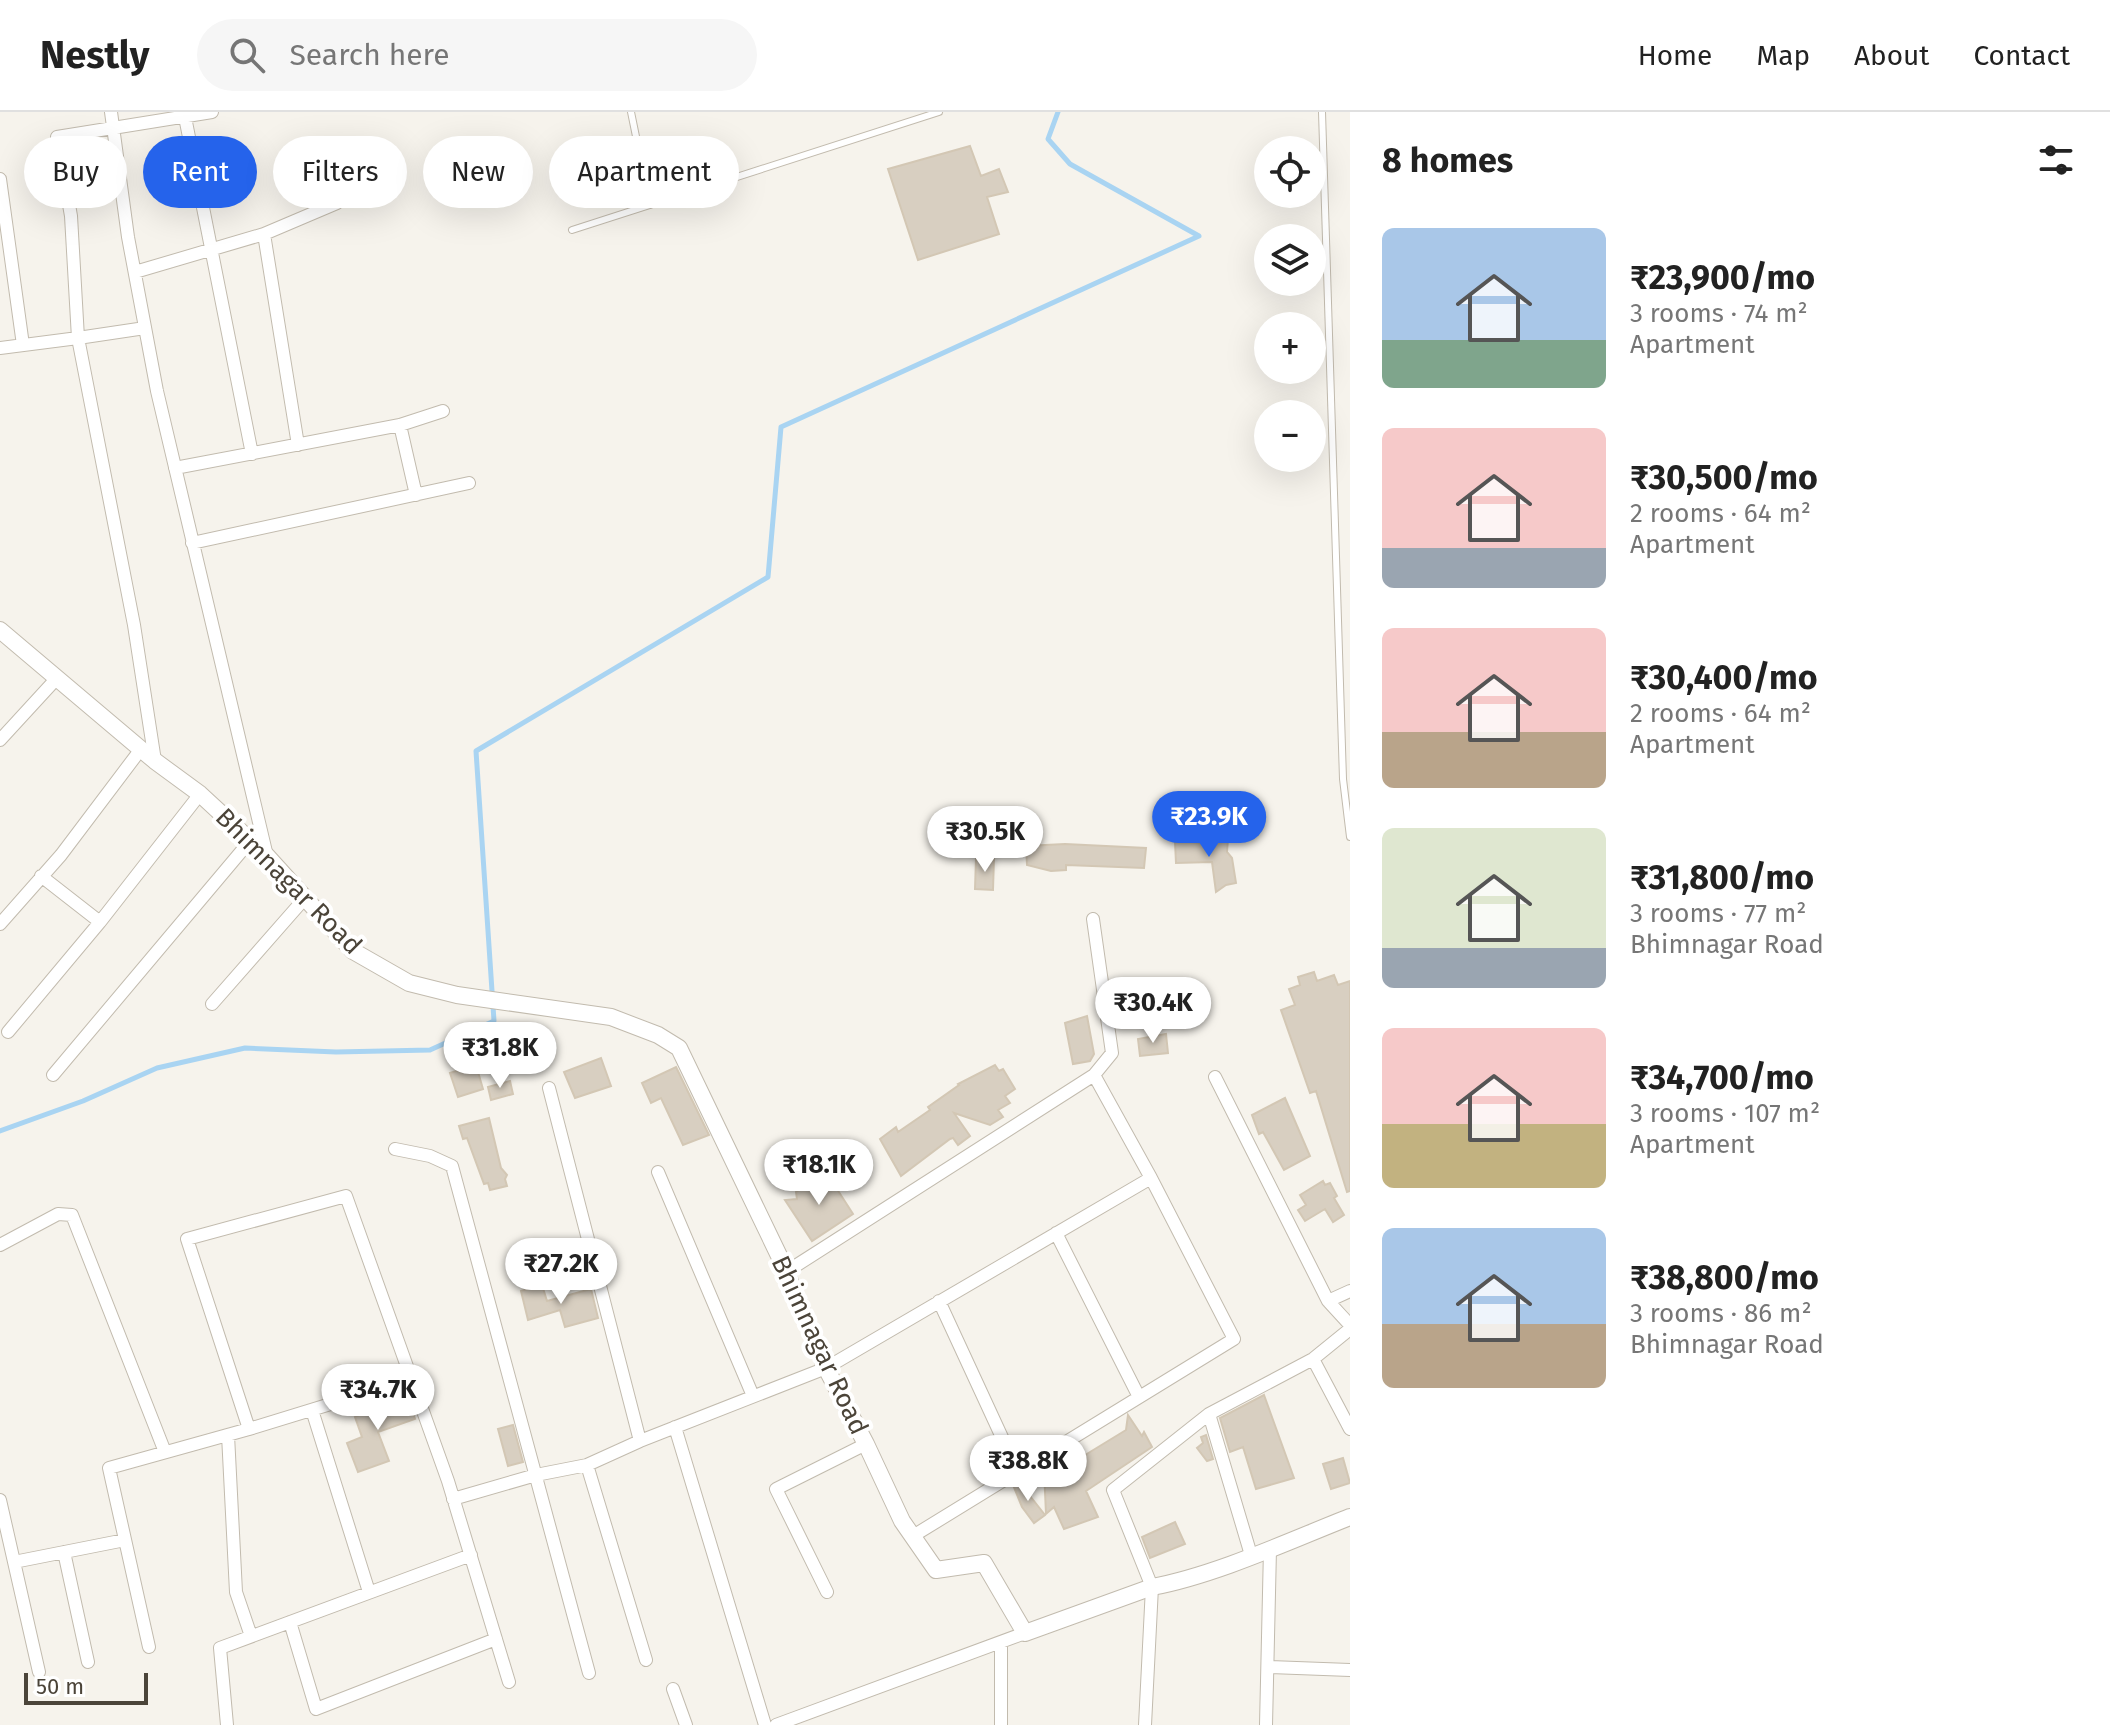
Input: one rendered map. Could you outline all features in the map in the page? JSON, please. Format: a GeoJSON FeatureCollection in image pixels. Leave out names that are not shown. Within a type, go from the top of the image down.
{"type":"FeatureCollection","features":[{"type":"Feature","properties":{"kind":"street"},"geometry":{"type":"LineString","coordinates":[[111,112],[145,328],[192,543],[267,856]]}},
{"type":"Feature","properties":{"kind":"street"},"geometry":{"type":"LineString","coordinates":[[155,761],[134,625],[78,338],[71,216],[57,137],[212,112]]}},
{"type":"Feature","properties":{"kind":"street"},"geometry":{"type":"LineString","coordinates":[[185,117],[252,454]]}},
{"type":"Feature","properties":{"kind":"street"},"geometry":{"type":"LineString","coordinates":[[0,179],[23,345]]}},
{"type":"Feature","properties":{"kind":"street"},"geometry":{"type":"LineString","coordinates":[[135,272],[264,234],[325,208]]}},
{"type":"Feature","properties":{"kind":"street"},"geometry":{"type":"LineString","coordinates":[[264,234],[298,445]]}},
{"type":"Feature","properties":{"kind":"street"},"geometry":{"type":"LineString","coordinates":[[0,348],[145,328]]}},
{"type":"Feature","properties":{"kind":"street"},"geometry":{"type":"LineString","coordinates":[[175,468],[400,425],[443,411]]}},
{"type":"Feature","properties":{"kind":"street"},"geometry":{"type":"LineString","coordinates":[[400,425],[416,495]]}},
{"type":"Feature","properties":{"kind":"street"},"geometry":{"type":"LineString","coordinates":[[192,543],[469,483]]}},
{"type":"Feature","properties":{"kind":"street","name":"Bhimnagar Road"},"geometry":{"type":"LineString","coordinates":[[0,630],[155,761],[200,794],[267,856],[353,951],[409,983],[457,995],[611,1017],[658,1035],[679,1048],[786,1272],[826,1368],[902,1521],[936,1570],[984,1563],[1025,1633]]}},
{"type":"Feature","properties":{"kind":"street"},"geometry":{"type":"LineString","coordinates":[[0,740],[57,678]]}},
{"type":"Feature","properties":{"kind":"street"},"geometry":{"type":"LineString","coordinates":[[0,924],[61,855],[141,749]]}},
{"type":"Feature","properties":{"kind":"street"},"geometry":{"type":"LineString","coordinates":[[8,1032],[100,922],[200,794]]}},
{"type":"Feature","properties":{"kind":"street"},"geometry":{"type":"LineString","coordinates":[[53,1075],[250,841]]}},
{"type":"Feature","properties":{"kind":"street"},"geometry":{"type":"LineString","coordinates":[[41,876],[100,922]]}},
{"type":"Feature","properties":{"kind":"street"},"geometry":{"type":"LineString","coordinates":[[212,1004],[305,898]]}},
{"type":"Feature","properties":{"kind":"street"},"geometry":{"type":"LineString","coordinates":[[786,1272],[1094,1075],[1112,1053],[1112,1039],[1093,919]]}},
{"type":"Feature","properties":{"kind":"street"},"geometry":{"type":"LineString","coordinates":[[913,1536],[1234,1339],[1094,1075]]}},
{"type":"Feature","properties":{"kind":"street"},"geometry":{"type":"LineString","coordinates":[[1145,1725],[1152,1587],[1113,1490],[1209,1414],[1313,1359],[1350,1327],[1328,1301],[1215,1077]]}},
{"type":"Feature","properties":{"kind":"street"},"geometry":{"type":"LineString","coordinates":[[549,1088],[640,1441]]}},
{"type":"Feature","properties":{"kind":"street"},"geometry":{"type":"LineString","coordinates":[[395,1149],[430,1156],[452,1166],[589,1673]]}},
{"type":"Feature","properties":{"kind":"street"},"geometry":{"type":"LineString","coordinates":[[658,1172],[753,1396]]}},
{"type":"Feature","properties":{"kind":"street"},"geometry":{"type":"LineString","coordinates":[[453,1499],[536,1475],[587,1465],[826,1368],[1151,1178]]}},
{"type":"Feature","properties":{"kind":"street"},"geometry":{"type":"LineString","coordinates":[[249,1429],[187,1239],[346,1196],[453,1499],[509,1682]]}},
{"type":"Feature","properties":{"kind":"street"},"geometry":{"type":"LineString","coordinates":[[0,1245],[58,1214],[72,1215],[165,1452]]}},
{"type":"Feature","properties":{"kind":"street"},"geometry":{"type":"LineString","coordinates":[[1056,1233],[1139,1397]]}},
{"type":"Feature","properties":{"kind":"street"},"geometry":{"type":"LineString","coordinates":[[1328,1301],[1350,1291]]}},
{"type":"Feature","properties":{"kind":"street"},"geometry":{"type":"LineString","coordinates":[[939,1301],[1018,1472]]}},
{"type":"Feature","properties":{"kind":"street"},"geometry":{"type":"LineString","coordinates":[[1313,1359],[1350,1429]]}},
{"type":"Feature","properties":{"kind":"street"},"geometry":{"type":"LineString","coordinates":[[149,1647],[109,1468],[412,1379]]}},
{"type":"Feature","properties":{"kind":"street"},"geometry":{"type":"LineString","coordinates":[[312,1410],[369,1592]]}},
{"type":"Feature","properties":{"kind":"street"},"geometry":{"type":"LineString","coordinates":[[1209,1414],[1251,1555]]}},
{"type":"Feature","properties":{"kind":"street"},"geometry":{"type":"LineString","coordinates":[[675,1427],[765,1725]]}},
{"type":"Feature","properties":{"kind":"street"},"geometry":{"type":"LineString","coordinates":[[228,1435],[236,1592],[251,1636]]}},
{"type":"Feature","properties":{"kind":"street"},"geometry":{"type":"LineString","coordinates":[[827,1592],[776,1489],[866,1444]]}},
{"type":"Feature","properties":{"kind":"street"},"geometry":{"type":"LineString","coordinates":[[587,1465],[646,1660]]}},
{"type":"Feature","properties":{"kind":"street"},"geometry":{"type":"LineString","coordinates":[[0,1500],[39,1672]]}},
{"type":"Feature","properties":{"kind":"street"},"geometry":{"type":"LineString","coordinates":[[776,1725],[1152,1587],[1270,1549],[1350,1517]]}},
{"type":"Feature","properties":{"kind":"street"},"geometry":{"type":"LineString","coordinates":[[14,1562],[125,1540]]}},
{"type":"Feature","properties":{"kind":"street"},"geometry":{"type":"LineString","coordinates":[[1266,1725],[1270,1549]]}},
{"type":"Feature","properties":{"kind":"street"},"geometry":{"type":"LineString","coordinates":[[64,1552],[88,1662]]}},
{"type":"Feature","properties":{"kind":"street"},"geometry":{"type":"LineString","coordinates":[[227,1725],[220,1648],[471,1555]]}},
{"type":"Feature","properties":{"kind":"street"},"geometry":{"type":"LineString","coordinates":[[290,1622],[316,1709],[496,1639]]}},
{"type":"Feature","properties":{"kind":"street"},"geometry":{"type":"LineString","coordinates":[[1001,1642],[1001,1725]]}},
{"type":"Feature","properties":{"kind":"street"},"geometry":{"type":"LineString","coordinates":[[1268,1667],[1350,1670]]}},
{"type":"Feature","properties":{"kind":"street"},"geometry":{"type":"LineString","coordinates":[[673,1689],[686,1725]]}},
{"type":"Feature","properties":{"kind":"lane"},"geometry":{"type":"LineString","coordinates":[[631,112],[636,136]]}},
{"type":"Feature","properties":{"kind":"lane"},"geometry":{"type":"LineString","coordinates":[[739,176],[939,112]]}},
{"type":"Feature","properties":{"kind":"lane"},"geometry":{"type":"LineString","coordinates":[[1322,112],[1343,779],[1350,837]]}},
{"type":"Feature","properties":{"kind":"lane"},"geometry":{"type":"LineString","coordinates":[[572,230],[641,208]]}},
{"type":"Feature","properties":{"kind":"building"},"geometry":{"type":"Polygon","coordinates":[[[970,146],[981,176],[999,169],[1008,192],[987,197],[999,234],[918,260],[888,169],[970,146]]]}},
{"type":"Feature","properties":{"kind":"building"},"geometry":{"type":"Polygon","coordinates":[[[1210,837],[1228,839],[1227,852],[1232,858],[1236,883],[1216,892],[1212,862],[1176,863],[1175,842],[1209,843],[1210,837]]]}},
{"type":"Feature","properties":{"kind":"building"},"geometry":{"type":"Polygon","coordinates":[[[1065,844],[1146,848],[1144,868],[1066,865],[1066,870],[1051,871],[1027,865],[1026,846],[1065,844]]]}},
{"type":"Feature","properties":{"kind":"building"},"geometry":{"type":"Polygon","coordinates":[[[976,858],[994,858],[993,890],[975,889],[976,858]]]}},
{"type":"Feature","properties":{"kind":"building"},"geometry":{"type":"Polygon","coordinates":[[[1314,972],[1317,981],[1334,975],[1338,985],[1350,981],[1350,1191],[1347,1192],[1316,1091],[1310,1093],[1281,1010],[1295,1005],[1289,989],[1300,985],[1298,977],[1314,972]]]}},
{"type":"Feature","properties":{"kind":"building"},"geometry":{"type":"Polygon","coordinates":[[[1087,1016],[1094,1054],[1090,1061],[1073,1064],[1065,1023],[1087,1016]]]}},
{"type":"Feature","properties":{"kind":"building"},"geometry":{"type":"Polygon","coordinates":[[[1166,1034],[1168,1053],[1140,1056],[1138,1039],[1166,1034]]]}},
{"type":"Feature","properties":{"kind":"building"},"geometry":{"type":"Polygon","coordinates":[[[601,1058],[611,1086],[575,1098],[564,1072],[601,1058]]]}},
{"type":"Feature","properties":{"kind":"building"},"geometry":{"type":"Polygon","coordinates":[[[476,1065],[483,1089],[458,1097],[450,1073],[476,1065]]]}},
{"type":"Feature","properties":{"kind":"building"},"geometry":{"type":"Polygon","coordinates":[[[995,1065],[999,1071],[1003,1069],[1015,1089],[1005,1096],[1010,1103],[998,1110],[1003,1117],[990,1125],[954,1113],[970,1136],[958,1145],[953,1138],[950,1139],[901,1176],[880,1139],[896,1127],[898,1132],[930,1110],[928,1107],[958,1084],[995,1065]]]}},
{"type":"Feature","properties":{"kind":"building"},"geometry":{"type":"Polygon","coordinates":[[[676,1067],[709,1135],[683,1145],[661,1098],[651,1103],[642,1083],[676,1067]]]}},
{"type":"Feature","properties":{"kind":"building"},"geometry":{"type":"Polygon","coordinates":[[[510,1081],[513,1094],[491,1100],[488,1087],[510,1081]]]}},
{"type":"Feature","properties":{"kind":"building"},"geometry":{"type":"Polygon","coordinates":[[[1285,1098],[1310,1156],[1284,1170],[1263,1132],[1259,1134],[1252,1115],[1285,1098]]]}},
{"type":"Feature","properties":{"kind":"building"},"geometry":{"type":"Polygon","coordinates":[[[489,1118],[501,1168],[507,1175],[507,1186],[490,1190],[488,1183],[484,1184],[467,1138],[463,1139],[459,1126],[489,1118]]]}},
{"type":"Feature","properties":{"kind":"building"},"geometry":{"type":"Polygon","coordinates":[[[826,1172],[853,1214],[812,1241],[785,1200],[797,1199],[796,1192],[826,1172]]]}},
{"type":"Feature","properties":{"kind":"building"},"geometry":{"type":"Polygon","coordinates":[[[1323,1181],[1325,1185],[1330,1183],[1344,1215],[1333,1222],[1325,1209],[1305,1221],[1298,1210],[1306,1205],[1300,1195],[1323,1181]]]}},
{"type":"Feature","properties":{"kind":"building"},"geometry":{"type":"Polygon","coordinates":[[[542,1285],[547,1301],[591,1289],[598,1318],[565,1327],[560,1310],[528,1320],[521,1291],[542,1285]]]}},
{"type":"Feature","properties":{"kind":"building"},"geometry":{"type":"Polygon","coordinates":[[[1264,1395],[1294,1478],[1256,1489],[1243,1447],[1230,1452],[1220,1418],[1264,1395]]]}},
{"type":"Feature","properties":{"kind":"building"},"geometry":{"type":"Polygon","coordinates":[[[400,1396],[401,1399],[408,1398],[415,1419],[378,1432],[389,1461],[358,1472],[347,1443],[362,1437],[355,1417],[382,1405],[381,1401],[400,1396]]]}},
{"type":"Feature","properties":{"kind":"building"},"geometry":{"type":"Polygon","coordinates":[[[1128,1415],[1142,1436],[1144,1432],[1152,1447],[1086,1491],[1098,1517],[1064,1529],[1054,1507],[1046,1514],[1044,1469],[1067,1455],[1072,1463],[1126,1430],[1128,1415]]]}},
{"type":"Feature","properties":{"kind":"building"},"geometry":{"type":"Polygon","coordinates":[[[513,1425],[523,1462],[508,1466],[498,1429],[513,1425]]]}},
{"type":"Feature","properties":{"kind":"building"},"geometry":{"type":"Polygon","coordinates":[[[1206,1435],[1213,1459],[1207,1461],[1197,1448],[1203,1443],[1201,1437],[1206,1435]]]}},
{"type":"Feature","properties":{"kind":"building"},"geometry":{"type":"Polygon","coordinates":[[[1343,1458],[1350,1483],[1331,1489],[1323,1464],[1343,1458]]]}},
{"type":"Feature","properties":{"kind":"building"},"geometry":{"type":"Polygon","coordinates":[[[1019,1482],[1045,1515],[1034,1523],[1022,1507],[1013,1485],[1019,1482]]]}},
{"type":"Feature","properties":{"kind":"building"},"geometry":{"type":"Polygon","coordinates":[[[1175,1522],[1185,1544],[1150,1558],[1142,1537],[1175,1522]]]}},
{"type":"Feature","properties":{"kind":"waterway"},"geometry":{"type":"LineString","coordinates":[[0,1131],[83,1101],[157,1068],[245,1048],[336,1052],[430,1050],[494,1021],[476,751],[768,577],[781,427],[1199,236],[1070,164],[1048,139],[1058,112]]}}]}
